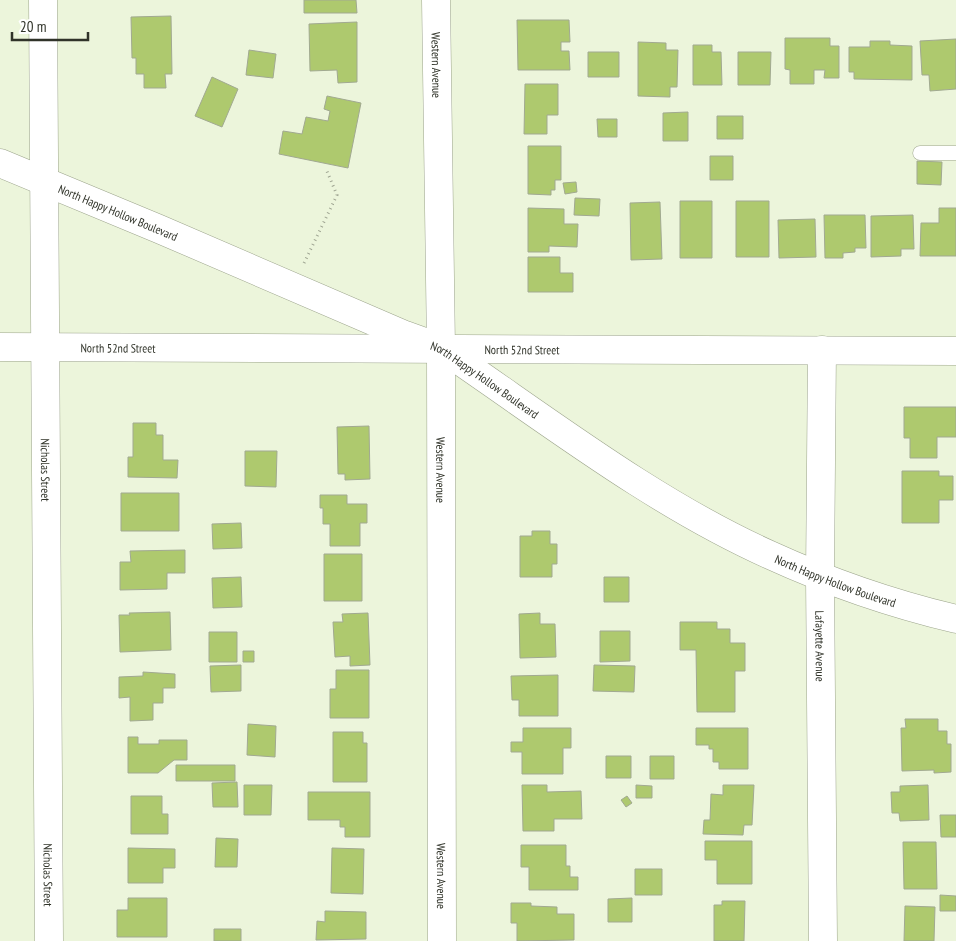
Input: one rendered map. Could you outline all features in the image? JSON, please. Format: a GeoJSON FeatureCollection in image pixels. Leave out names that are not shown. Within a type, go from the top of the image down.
{"type":"FeatureCollection","features":[{"type":"Feature","properties":{"kind":"street","name":"Nicholas Street"},"geometry":{"type":"LineString","coordinates":[[43,0],[47,347],[49,941]]}},
{"type":"Feature","properties":{"kind":"street","name":"Western Avenue"},"geometry":{"type":"LineString","coordinates":[[436,0],[442,348],[442,941]]}},
{"type":"Feature","properties":{"kind":"street","name":"North Happy Hollow Boulevard"},"geometry":{"type":"LineString","coordinates":[[0,163],[405,335],[442,348],[636,480],[694,515],[769,555],[820,576],[922,611],[956,619]]}},
{"type":"Feature","properties":{"kind":"street","name":"North 52nd Street"},"geometry":{"type":"LineString","coordinates":[[0,347],[956,351]]}},
{"type":"Feature","properties":{"kind":"street","name":"Lafayette Avenue"},"geometry":{"type":"LineString","coordinates":[[822,350],[820,576],[823,941]]}},
{"type":"Feature","properties":{"kind":"lane"},"geometry":{"type":"LineString","coordinates":[[920,153],[956,153]]}},
{"type":"Feature","properties":{"kind":"path"},"geometry":{"type":"LineString","coordinates":[[305,261],[337,195],[326,169]]}},
{"type":"Feature","properties":{"kind":"building"},"geometry":{"type":"Polygon","coordinates":[[[304,0],[356,0],[357,13],[304,13],[304,0]]]}},
{"type":"Feature","properties":{"kind":"building"},"geometry":{"type":"Polygon","coordinates":[[[171,16],[172,74],[165,74],[166,88],[144,88],[144,74],[136,74],[136,58],[132,58],[131,17],[171,16]]]}},
{"type":"Feature","properties":{"kind":"building"},"geometry":{"type":"Polygon","coordinates":[[[517,20],[569,20],[570,42],[561,42],[561,51],[569,51],[570,70],[518,70],[517,20]]]}},
{"type":"Feature","properties":{"kind":"building"},"geometry":{"type":"Polygon","coordinates":[[[357,22],[357,82],[338,83],[337,70],[310,71],[309,24],[357,22]]]}},
{"type":"Feature","properties":{"kind":"building"},"geometry":{"type":"Polygon","coordinates":[[[785,38],[830,38],[830,46],[839,46],[839,78],[824,78],[825,70],[814,70],[814,84],[790,84],[790,70],[785,69],[785,38]]]}},
{"type":"Feature","properties":{"kind":"building"},"geometry":{"type":"Polygon","coordinates":[[[956,39],[956,89],[930,91],[929,75],[922,75],[920,41],[956,39]]]}},
{"type":"Feature","properties":{"kind":"building"},"geometry":{"type":"Polygon","coordinates":[[[870,41],[890,41],[890,45],[912,46],[912,80],[854,79],[854,72],[849,72],[849,47],[870,47],[870,41]]]}},
{"type":"Feature","properties":{"kind":"building"},"geometry":{"type":"Polygon","coordinates":[[[638,42],[666,43],[666,50],[678,50],[677,87],[670,87],[670,97],[638,96],[638,42]]]}},
{"type":"Feature","properties":{"kind":"building"},"geometry":{"type":"Polygon","coordinates":[[[693,45],[712,45],[712,52],[721,52],[722,85],[693,85],[693,45]]]}},
{"type":"Feature","properties":{"kind":"building"},"geometry":{"type":"Polygon","coordinates":[[[249,50],[276,54],[273,78],[246,75],[249,50]]]}},
{"type":"Feature","properties":{"kind":"building"},"geometry":{"type":"Polygon","coordinates":[[[588,52],[619,52],[619,77],[588,77],[588,52]]]}},
{"type":"Feature","properties":{"kind":"building"},"geometry":{"type":"Polygon","coordinates":[[[738,52],[771,52],[770,85],[738,85],[738,52]]]}},
{"type":"Feature","properties":{"kind":"building"},"geometry":{"type":"Polygon","coordinates":[[[212,77],[238,89],[222,127],[195,116],[212,77]]]}},
{"type":"Feature","properties":{"kind":"building"},"geometry":{"type":"Polygon","coordinates":[[[525,84],[558,84],[558,115],[547,115],[547,134],[524,134],[525,84]]]}},
{"type":"Feature","properties":{"kind":"building"},"geometry":{"type":"Polygon","coordinates":[[[327,96],[361,103],[348,168],[279,154],[283,131],[302,134],[306,117],[328,121],[330,111],[324,109],[327,96]]]}},
{"type":"Feature","properties":{"kind":"building"},"geometry":{"type":"Polygon","coordinates":[[[688,112],[688,141],[663,141],[663,113],[688,112]]]}},
{"type":"Feature","properties":{"kind":"building"},"geometry":{"type":"Polygon","coordinates":[[[717,116],[743,116],[743,139],[717,139],[717,116]]]}},
{"type":"Feature","properties":{"kind":"building"},"geometry":{"type":"Polygon","coordinates":[[[597,119],[617,119],[617,137],[598,137],[597,119]]]}},
{"type":"Feature","properties":{"kind":"building"},"geometry":{"type":"Polygon","coordinates":[[[528,146],[561,146],[561,180],[555,180],[555,190],[551,190],[551,195],[528,194],[528,146]]]}},
{"type":"Feature","properties":{"kind":"building"},"geometry":{"type":"Polygon","coordinates":[[[710,156],[733,156],[733,180],[710,180],[710,156]]]}},
{"type":"Feature","properties":{"kind":"building"},"geometry":{"type":"Polygon","coordinates":[[[917,161],[942,162],[941,185],[917,184],[917,161]]]}},
{"type":"Feature","properties":{"kind":"building"},"geometry":{"type":"Polygon","coordinates":[[[576,182],[577,192],[565,194],[563,183],[576,182]]]}},
{"type":"Feature","properties":{"kind":"building"},"geometry":{"type":"Polygon","coordinates":[[[575,198],[600,199],[599,216],[574,215],[575,198]]]}},
{"type":"Feature","properties":{"kind":"building"},"geometry":{"type":"Polygon","coordinates":[[[680,201],[712,201],[712,258],[680,258],[680,201]]]}},
{"type":"Feature","properties":{"kind":"building"},"geometry":{"type":"Polygon","coordinates":[[[736,201],[769,201],[769,257],[736,257],[736,201]]]}},
{"type":"Feature","properties":{"kind":"building"},"geometry":{"type":"Polygon","coordinates":[[[660,202],[662,259],[631,260],[630,203],[660,202]]]}},
{"type":"Feature","properties":{"kind":"building"},"geometry":{"type":"Polygon","coordinates":[[[528,208],[564,209],[564,224],[578,224],[577,247],[549,246],[549,252],[528,252],[528,208]]]}},
{"type":"Feature","properties":{"kind":"building"},"geometry":{"type":"Polygon","coordinates":[[[939,208],[956,208],[956,256],[920,256],[921,223],[939,223],[939,208]]]}},
{"type":"Feature","properties":{"kind":"building"},"geometry":{"type":"Polygon","coordinates":[[[824,215],[865,215],[866,248],[855,248],[855,252],[843,253],[843,258],[825,258],[824,215]]]}},
{"type":"Feature","properties":{"kind":"building"},"geometry":{"type":"Polygon","coordinates":[[[913,215],[914,249],[901,249],[901,256],[871,257],[871,216],[913,215]]]}},
{"type":"Feature","properties":{"kind":"building"},"geometry":{"type":"Polygon","coordinates":[[[815,219],[816,257],[779,258],[778,220],[815,219]]]}},
{"type":"Feature","properties":{"kind":"building"},"geometry":{"type":"Polygon","coordinates":[[[528,257],[560,257],[560,273],[573,273],[573,292],[528,292],[528,257]]]}},
{"type":"Feature","properties":{"kind":"building"},"geometry":{"type":"Polygon","coordinates":[[[904,407],[956,407],[956,437],[937,437],[937,458],[910,458],[910,438],[904,438],[904,407]]]}},
{"type":"Feature","properties":{"kind":"building"},"geometry":{"type":"Polygon","coordinates":[[[133,423],[156,423],[156,435],[163,435],[163,460],[178,460],[177,478],[128,477],[128,457],[133,457],[133,423]]]}},
{"type":"Feature","properties":{"kind":"building"},"geometry":{"type":"Polygon","coordinates":[[[369,426],[370,479],[345,480],[345,474],[338,474],[337,427],[369,426]]]}},
{"type":"Feature","properties":{"kind":"building"},"geometry":{"type":"Polygon","coordinates":[[[245,451],[277,451],[276,487],[245,486],[245,451]]]}},
{"type":"Feature","properties":{"kind":"building"},"geometry":{"type":"Polygon","coordinates":[[[902,471],[939,471],[939,476],[953,476],[953,500],[939,500],[939,523],[902,523],[902,471]]]}},
{"type":"Feature","properties":{"kind":"building"},"geometry":{"type":"Polygon","coordinates":[[[121,493],[179,493],[179,531],[121,531],[121,493]]]}},
{"type":"Feature","properties":{"kind":"building"},"geometry":{"type":"Polygon","coordinates":[[[320,495],[347,495],[347,504],[367,504],[367,523],[360,523],[360,546],[330,546],[330,524],[323,524],[323,508],[320,508],[320,495]]]}},
{"type":"Feature","properties":{"kind":"building"},"geometry":{"type":"Polygon","coordinates":[[[241,523],[242,548],[213,549],[212,524],[241,523]]]}},
{"type":"Feature","properties":{"kind":"building"},"geometry":{"type":"Polygon","coordinates":[[[532,531],[550,531],[550,544],[557,544],[557,564],[552,564],[552,577],[520,577],[520,536],[532,536],[532,531]]]}},
{"type":"Feature","properties":{"kind":"building"},"geometry":{"type":"Polygon","coordinates":[[[185,550],[185,573],[167,573],[167,589],[120,590],[120,562],[131,562],[130,551],[185,550]]]}},
{"type":"Feature","properties":{"kind":"building"},"geometry":{"type":"Polygon","coordinates":[[[324,554],[362,554],[362,601],[324,601],[324,554]]]}},
{"type":"Feature","properties":{"kind":"building"},"geometry":{"type":"Polygon","coordinates":[[[241,577],[242,607],[213,608],[212,578],[241,577]]]}},
{"type":"Feature","properties":{"kind":"building"},"geometry":{"type":"Polygon","coordinates":[[[604,577],[629,577],[629,602],[604,602],[604,577]]]}},
{"type":"Feature","properties":{"kind":"building"},"geometry":{"type":"Polygon","coordinates":[[[170,612],[171,650],[120,652],[119,615],[170,612]]]}},
{"type":"Feature","properties":{"kind":"building"},"geometry":{"type":"Polygon","coordinates":[[[368,613],[370,665],[350,666],[350,656],[335,657],[333,622],[343,622],[342,614],[368,613]]]}},
{"type":"Feature","properties":{"kind":"building"},"geometry":{"type":"Polygon","coordinates":[[[540,613],[540,624],[555,624],[556,657],[520,658],[519,614],[540,613]]]}},
{"type":"Feature","properties":{"kind":"building"},"geometry":{"type":"Polygon","coordinates":[[[680,622],[717,622],[717,629],[730,629],[730,643],[745,643],[745,671],[735,671],[735,712],[697,712],[696,650],[680,650],[680,622]]]}},
{"type":"Feature","properties":{"kind":"building"},"geometry":{"type":"Polygon","coordinates":[[[600,631],[630,631],[630,661],[600,662],[600,631]]]}},
{"type":"Feature","properties":{"kind":"building"},"geometry":{"type":"Polygon","coordinates":[[[209,632],[237,632],[237,662],[209,662],[209,632]]]}},
{"type":"Feature","properties":{"kind":"building"},"geometry":{"type":"Polygon","coordinates":[[[243,651],[254,651],[254,662],[243,662],[243,651]]]}},
{"type":"Feature","properties":{"kind":"building"},"geometry":{"type":"Polygon","coordinates":[[[241,665],[241,691],[211,692],[210,666],[241,665]]]}},
{"type":"Feature","properties":{"kind":"building"},"geometry":{"type":"Polygon","coordinates":[[[594,665],[635,666],[634,692],[593,691],[594,665]]]}},
{"type":"Feature","properties":{"kind":"building"},"geometry":{"type":"Polygon","coordinates":[[[336,670],[369,670],[369,718],[330,718],[330,689],[336,689],[336,670]]]}},
{"type":"Feature","properties":{"kind":"building"},"geometry":{"type":"Polygon","coordinates":[[[143,672],[175,674],[175,688],[163,688],[163,703],[153,703],[153,720],[130,721],[130,697],[119,698],[119,677],[143,676],[143,672]]]}},
{"type":"Feature","properties":{"kind":"building"},"geometry":{"type":"Polygon","coordinates":[[[558,675],[558,716],[519,716],[519,700],[512,700],[511,676],[558,675]]]}},
{"type":"Feature","properties":{"kind":"building"},"geometry":{"type":"Polygon","coordinates":[[[905,719],[938,719],[938,731],[947,731],[947,744],[951,744],[951,772],[934,773],[934,770],[902,771],[901,728],[906,728],[905,719]]]}},
{"type":"Feature","properties":{"kind":"building"},"geometry":{"type":"Polygon","coordinates":[[[248,724],[276,726],[275,757],[247,755],[248,724]]]}},
{"type":"Feature","properties":{"kind":"building"},"geometry":{"type":"Polygon","coordinates":[[[523,728],[571,728],[571,748],[563,748],[563,774],[522,774],[522,752],[511,752],[511,742],[523,742],[523,728]]]}},
{"type":"Feature","properties":{"kind":"building"},"geometry":{"type":"Polygon","coordinates":[[[696,728],[748,728],[748,769],[719,769],[719,762],[713,762],[713,749],[709,749],[709,745],[696,745],[696,728]]]}},
{"type":"Feature","properties":{"kind":"building"},"geometry":{"type":"Polygon","coordinates":[[[333,732],[363,732],[363,743],[367,743],[367,782],[333,782],[333,732]]]}},
{"type":"Feature","properties":{"kind":"building"},"geometry":{"type":"Polygon","coordinates":[[[128,737],[138,737],[138,744],[159,744],[159,740],[187,740],[187,760],[174,760],[158,773],[128,773],[128,737]]]}},
{"type":"Feature","properties":{"kind":"building"},"geometry":{"type":"Polygon","coordinates":[[[606,756],[631,756],[631,778],[606,778],[606,756]]]}},
{"type":"Feature","properties":{"kind":"building"},"geometry":{"type":"Polygon","coordinates":[[[650,756],[674,756],[674,779],[650,779],[650,756]]]}},
{"type":"Feature","properties":{"kind":"building"},"geometry":{"type":"Polygon","coordinates":[[[176,765],[235,765],[235,781],[176,781],[176,765]]]}},
{"type":"Feature","properties":{"kind":"building"},"geometry":{"type":"Polygon","coordinates":[[[237,782],[238,807],[213,807],[212,783],[237,782]]]}},
{"type":"Feature","properties":{"kind":"building"},"geometry":{"type":"Polygon","coordinates":[[[244,785],[272,785],[271,815],[244,815],[244,785]]]}},
{"type":"Feature","properties":{"kind":"building"},"geometry":{"type":"Polygon","coordinates":[[[522,785],[547,785],[547,792],[581,791],[582,819],[554,819],[554,831],[523,831],[522,785]]]}},
{"type":"Feature","properties":{"kind":"building"},"geometry":{"type":"Polygon","coordinates":[[[636,785],[652,786],[652,798],[636,798],[636,785]]]}},
{"type":"Feature","properties":{"kind":"building"},"geometry":{"type":"Polygon","coordinates":[[[723,785],[754,785],[752,825],[744,825],[743,835],[703,834],[704,820],[710,820],[711,794],[723,795],[723,785]]]}},
{"type":"Feature","properties":{"kind":"building"},"geometry":{"type":"Polygon","coordinates":[[[928,785],[929,820],[900,821],[899,813],[892,813],[891,792],[900,792],[900,786],[928,785]]]}},
{"type":"Feature","properties":{"kind":"building"},"geometry":{"type":"Polygon","coordinates":[[[308,792],[370,792],[370,837],[345,837],[345,827],[340,827],[340,820],[308,820],[308,792]]]}},
{"type":"Feature","properties":{"kind":"building"},"geometry":{"type":"Polygon","coordinates":[[[131,796],[162,796],[162,814],[168,814],[168,834],[131,834],[131,796]]]}},
{"type":"Feature","properties":{"kind":"building"},"geometry":{"type":"Polygon","coordinates":[[[627,796],[632,803],[626,807],[621,800],[627,796]]]}},
{"type":"Feature","properties":{"kind":"building"},"geometry":{"type":"Polygon","coordinates":[[[940,815],[956,815],[956,837],[941,837],[940,815]]]}},
{"type":"Feature","properties":{"kind":"building"},"geometry":{"type":"Polygon","coordinates":[[[216,838],[238,839],[237,867],[215,867],[216,838]]]}},
{"type":"Feature","properties":{"kind":"building"},"geometry":{"type":"Polygon","coordinates":[[[705,841],[752,841],[752,884],[717,884],[717,860],[705,860],[705,841]]]}},
{"type":"Feature","properties":{"kind":"building"},"geometry":{"type":"Polygon","coordinates":[[[903,842],[936,842],[937,889],[904,889],[903,842]]]}},
{"type":"Feature","properties":{"kind":"building"},"geometry":{"type":"Polygon","coordinates":[[[521,845],[566,845],[566,866],[570,866],[570,877],[578,877],[578,890],[529,890],[529,867],[521,867],[521,845]]]}},
{"type":"Feature","properties":{"kind":"building"},"geometry":{"type":"Polygon","coordinates":[[[128,848],[175,849],[175,868],[163,868],[163,883],[128,883],[128,848]]]}},
{"type":"Feature","properties":{"kind":"building"},"geometry":{"type":"Polygon","coordinates":[[[332,848],[364,849],[363,894],[331,893],[332,848]]]}},
{"type":"Feature","properties":{"kind":"building"},"geometry":{"type":"Polygon","coordinates":[[[635,869],[662,869],[662,895],[635,895],[635,869]]]}},
{"type":"Feature","properties":{"kind":"building"},"geometry":{"type":"Polygon","coordinates":[[[940,895],[956,896],[956,911],[940,911],[940,895]]]}},
{"type":"Feature","properties":{"kind":"building"},"geometry":{"type":"Polygon","coordinates":[[[128,898],[167,898],[167,937],[117,937],[117,910],[128,910],[128,898]]]}},
{"type":"Feature","properties":{"kind":"building"},"geometry":{"type":"Polygon","coordinates":[[[632,898],[632,922],[608,922],[608,899],[632,898]]]}},
{"type":"Feature","properties":{"kind":"building"},"geometry":{"type":"Polygon","coordinates":[[[722,901],[745,901],[744,941],[714,941],[714,905],[722,905],[722,901]]]}},
{"type":"Feature","properties":{"kind":"building"},"geometry":{"type":"Polygon","coordinates":[[[511,903],[531,903],[531,906],[557,907],[557,914],[574,914],[574,940],[517,941],[517,923],[511,923],[511,903]]]}},
{"type":"Feature","properties":{"kind":"building"},"geometry":{"type":"Polygon","coordinates":[[[905,906],[935,907],[934,941],[904,941],[905,906]]]}},
{"type":"Feature","properties":{"kind":"building"},"geometry":{"type":"Polygon","coordinates":[[[325,911],[366,912],[366,939],[316,940],[317,921],[325,922],[325,911]]]}},
{"type":"Feature","properties":{"kind":"building"},"geometry":{"type":"Polygon","coordinates":[[[214,929],[241,929],[241,941],[214,941],[214,929]]]}}]}
